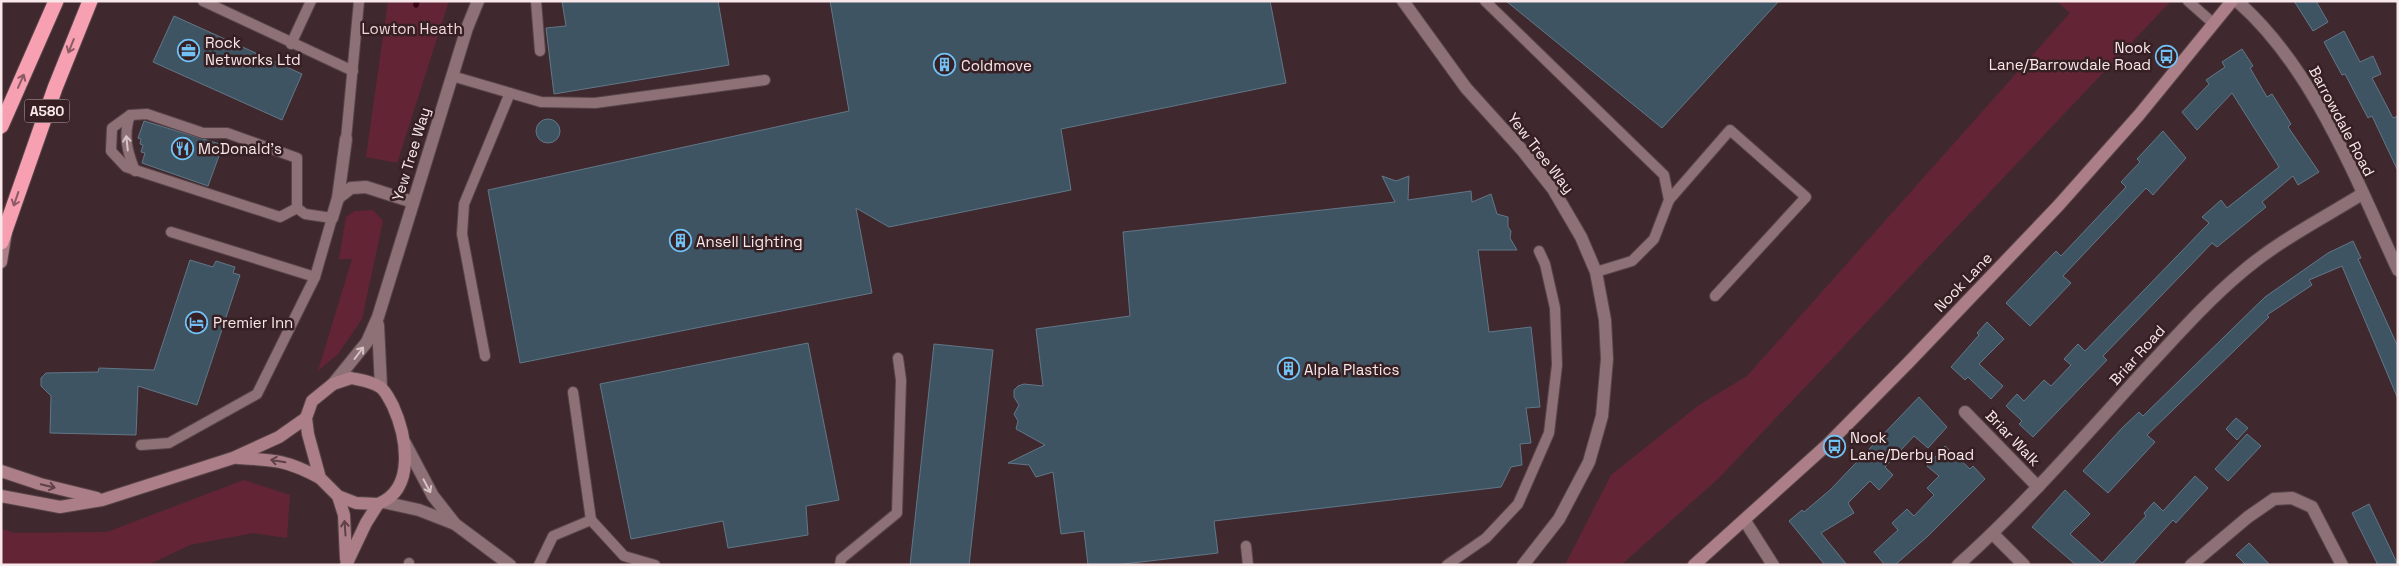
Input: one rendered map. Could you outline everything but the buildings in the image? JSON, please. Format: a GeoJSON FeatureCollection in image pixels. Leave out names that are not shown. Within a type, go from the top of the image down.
{"type":"FeatureCollection","features":[{"type":"Feature","properties":{"kind":"highway","name":"A580"},"geometry":{"type":"LineString","coordinates":[[1,126],[56,1]]}},
{"type":"Feature","properties":{"kind":"highway","name":"A580"},"geometry":{"type":"LineString","coordinates":[[1,242],[54,88],[90,1]]}},
{"type":"Feature","properties":{"kind":"street","name":"Yew Tree Way"},"geometry":{"type":"LineString","coordinates":[[333,384],[367,342],[378,317],[452,76],[478,1]]}},
{"type":"Feature","properties":{"kind":"street","name":"Yew Tree Way"},"geometry":{"type":"LineString","coordinates":[[1403,1],[1466,88],[1522,150],[1553,189],[1581,237],[1596,272],[1605,320],[1608,359],[1602,416],[1589,462],[1559,519],[1523,565]]}},
{"type":"Feature","properties":{"kind":"street","name":"Nook Lane"},"geometry":{"type":"LineString","coordinates":[[1694,565],[1745,521],[1835,437],[2058,206],[2139,115],[2232,1]]}},
{"type":"Feature","properties":{"kind":"street","name":"Barrowdale Road"},"geometry":{"type":"LineString","coordinates":[[2237,1],[2250,12],[2295,69],[2325,118],[2398,270]]}},
{"type":"Feature","properties":{"kind":"street"},"geometry":{"type":"LineString","coordinates":[[332,218],[338,198],[346,139]]}},
{"type":"Feature","properties":{"kind":"street"},"geometry":{"type":"LineString","coordinates":[[338,198],[351,188],[366,188],[413,202]]}},
{"type":"Feature","properties":{"kind":"street","name":"Briar Road"},"geometry":{"type":"LineString","coordinates":[[1958,565],[1993,534],[2200,311],[2243,271],[2287,239],[2362,194]]}},
{"type":"Feature","properties":{"kind":"street","name":"A580"},"geometry":{"type":"LineString","coordinates":[[1,262],[8,222]]}},
{"type":"Feature","properties":{"kind":"street","name":"Yew Tree Way"},"geometry":{"type":"LineString","coordinates":[[378,317],[377,340],[381,387]]}},
{"type":"Feature","properties":{"kind":"street"},"geometry":{"type":"LineString","coordinates":[[320,478],[308,434],[306,418],[312,401],[333,384],[350,378],[366,381],[381,387],[388,395],[398,417],[405,443],[433,496],[455,524],[510,565]]}},
{"type":"Feature","properties":{"kind":"street","name":"Briar Walk"},"geometry":{"type":"LineString","coordinates":[[1965,412],[2038,487]]}},
{"type":"Feature","properties":{"kind":"street"},"geometry":{"type":"LineString","coordinates":[[1,496],[60,507],[102,500],[233,458],[279,437],[306,418]]}},
{"type":"Feature","properties":{"kind":"street"},"geometry":{"type":"LineString","coordinates":[[346,563],[366,523],[381,503],[397,489],[402,480],[405,443]]}},
{"type":"Feature","properties":{"kind":"street"},"geometry":{"type":"LineString","coordinates":[[233,458],[274,460],[294,464],[320,478],[338,496],[356,503],[381,503],[418,510],[455,524]]}},
{"type":"Feature","properties":{"kind":"street"},"geometry":{"type":"LineString","coordinates":[[1,471],[40,484],[102,500]]}},
{"type":"Feature","properties":{"kind":"street"},"geometry":{"type":"LineString","coordinates":[[338,496],[344,515],[346,563]]}},
{"type":"Feature","properties":{"kind":"street"},"geometry":{"type":"LineString","coordinates":[[2191,565],[2248,517],[2274,499],[2292,498],[2312,507],[2342,565]]}},
{"type":"Feature","properties":{"kind":"street"},"geometry":{"type":"LineString","coordinates":[[1745,521],[1773,565]]}},
{"type":"Feature","properties":{"kind":"street"},"geometry":{"type":"LineString","coordinates":[[1993,534],[2024,565]]}},
{"type":"Feature","properties":{"kind":"lane"},"geometry":{"type":"LineString","coordinates":[[203,1],[353,71]]}},
{"type":"Feature","properties":{"kind":"lane"},"geometry":{"type":"LineString","coordinates":[[292,44],[311,1]]}},
{"type":"Feature","properties":{"kind":"lane"},"geometry":{"type":"LineString","coordinates":[[346,139],[359,1]]}},
{"type":"Feature","properties":{"kind":"lane"},"geometry":{"type":"LineString","coordinates":[[536,1],[540,50]]}},
{"type":"Feature","properties":{"kind":"lane"},"geometry":{"type":"LineString","coordinates":[[1485,1],[1664,175],[1670,200]]}},
{"type":"Feature","properties":{"kind":"lane"},"geometry":{"type":"LineString","coordinates":[[2188,1],[2214,24]]}},
{"type":"Feature","properties":{"kind":"lane"},"geometry":{"type":"LineString","coordinates":[[452,76],[541,102],[595,104],[765,80]]}},
{"type":"Feature","properties":{"kind":"lane"},"geometry":{"type":"LineString","coordinates":[[485,356],[462,234],[464,204],[510,93]]}},
{"type":"Feature","properties":{"kind":"lane"},"geometry":{"type":"LineString","coordinates":[[147,114],[203,133],[227,133],[298,158],[297,208],[280,217],[135,171],[126,167],[111,151],[112,128],[130,115],[147,114]]}},
{"type":"Feature","properties":{"kind":"lane"},"geometry":{"type":"LineString","coordinates":[[130,115],[125,130],[127,152],[135,171]]}},
{"type":"Feature","properties":{"kind":"lane"},"geometry":{"type":"LineString","coordinates":[[1596,272],[1632,261],[1654,239],[1670,200],[1730,130],[1806,197],[1715,296]]}},
{"type":"Feature","properties":{"kind":"lane"},"geometry":{"type":"LineString","coordinates":[[141,445],[169,443],[257,394],[315,278],[332,218],[305,214],[297,208]]}},
{"type":"Feature","properties":{"kind":"lane"},"geometry":{"type":"LineString","coordinates":[[171,232],[315,278]]}},
{"type":"Feature","properties":{"kind":"lane"},"geometry":{"type":"LineString","coordinates":[[1447,565],[1486,538],[1518,504],[1548,432],[1557,364],[1555,308],[1545,264],[1539,251]]}},
{"type":"Feature","properties":{"kind":"lane"},"geometry":{"type":"LineString","coordinates":[[840,565],[841,559],[897,513],[901,380],[898,358]]}},
{"type":"Feature","properties":{"kind":"lane"},"geometry":{"type":"LineString","coordinates":[[573,392],[591,520],[624,556],[655,565]]}},
{"type":"Feature","properties":{"kind":"lane"},"geometry":{"type":"LineString","coordinates":[[538,565],[553,536],[591,520]]}},
{"type":"Feature","properties":{"kind":"lane"},"geometry":{"type":"LineString","coordinates":[[1246,546],[1248,565]]}},
{"type":"Feature","properties":{"kind":"green space","name":"Lowton Heath"},"geometry":{"type":"Polygon","coordinates":[[[388,1],[449,1],[397,163],[366,157],[388,1]]]}},
{"type":"Feature","properties":{"kind":"green space"},"geometry":{"type":"Polygon","coordinates":[[[2057,1],[2171,1],[1718,479],[1621,565],[1565,565],[1611,475],[1699,405],[1747,376],[2070,13],[2057,1]]]}},
{"type":"Feature","properties":{"kind":"green space"},"geometry":{"type":"Polygon","coordinates":[[[373,210],[383,221],[362,319],[338,354],[318,371],[352,259],[339,259],[346,217],[355,211],[373,210]]]}},
{"type":"Feature","properties":{"kind":"green space"},"geometry":{"type":"Polygon","coordinates":[[[244,480],[290,495],[287,538],[253,533],[190,545],[148,565],[1,565],[1,529],[15,533],[107,532],[244,480]]]}},
{"type":"Feature","properties":{"kind":"waterway"},"geometry":{"type":"LineString","coordinates":[[416,5],[417,1]]}},
{"type":"Feature","properties":{"kind":"place","name":"Rock Networks Ltd"},"geometry":{"type":"Point","coordinates":[189,51]}},
{"type":"Feature","properties":{"kind":"place","name":"Nook Lane/Barrowdale Road"},"geometry":{"type":"Point","coordinates":[2167,56]}},
{"type":"Feature","properties":{"kind":"place","name":"Coldmove"},"geometry":{"type":"Point","coordinates":[945,65]}},
{"type":"Feature","properties":{"kind":"place","name":"McDonald's"},"geometry":{"type":"Point","coordinates":[182,148]}},
{"type":"Feature","properties":{"kind":"place","name":"Ansell Lighting"},"geometry":{"type":"Point","coordinates":[680,241]}},
{"type":"Feature","properties":{"kind":"place","name":"Premier Inn"},"geometry":{"type":"Point","coordinates":[197,322]}},
{"type":"Feature","properties":{"kind":"place","name":"Alpla Plastics"},"geometry":{"type":"Point","coordinates":[1288,369]}},
{"type":"Feature","properties":{"kind":"place","name":"Nook Lane/Derby Road"},"geometry":{"type":"Point","coordinates":[1834,446]}}]}
